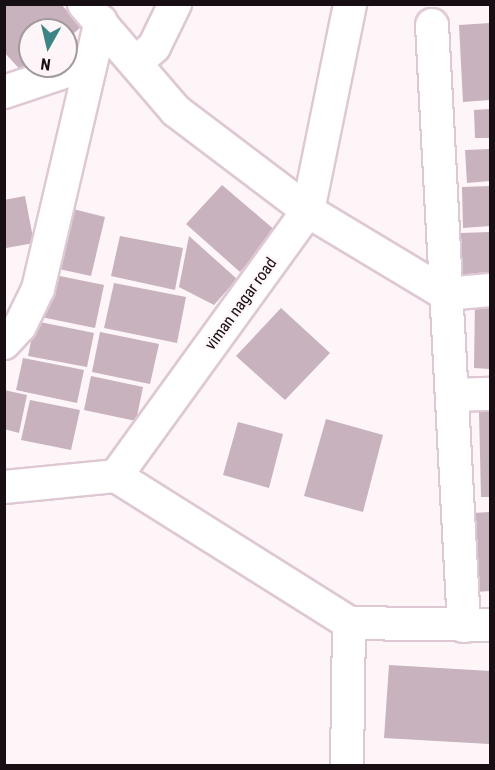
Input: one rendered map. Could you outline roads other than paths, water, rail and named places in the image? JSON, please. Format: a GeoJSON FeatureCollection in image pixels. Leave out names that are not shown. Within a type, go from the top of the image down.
{"type":"FeatureCollection","features":[{"type":"Feature","properties":{"kind":"street"},"geometry":{"type":"LineString","coordinates":[[136,63],[154,47],[175,4]]}},
{"type":"Feature","properties":{"kind":"street","name":"viman nagar road"},"geometry":{"type":"LineString","coordinates":[[116,477],[308,211],[350,4]]}},
{"type":"Feature","properties":{"kind":"street"},"geometry":{"type":"LineString","coordinates":[[92,13],[176,111],[308,211],[446,294],[490,290]]}},
{"type":"Feature","properties":{"kind":"street"},"geometry":{"type":"LineString","coordinates":[[4,343],[20,326],[38,289],[88,64],[92,13]]}},
{"type":"Feature","properties":{"kind":"street"},"geometry":{"type":"LineString","coordinates":[[4,487],[116,477],[350,623],[477,625],[446,294],[432,25]]}},
{"type":"Feature","properties":{"kind":"street"},"geometry":{"type":"LineString","coordinates":[[4,92],[88,64]]}},
{"type":"Feature","properties":{"kind":"street"},"geometry":{"type":"LineString","coordinates":[[454,395],[490,394]]}},
{"type":"Feature","properties":{"kind":"street"},"geometry":{"type":"LineString","coordinates":[[347,765],[350,623]]}}]}
